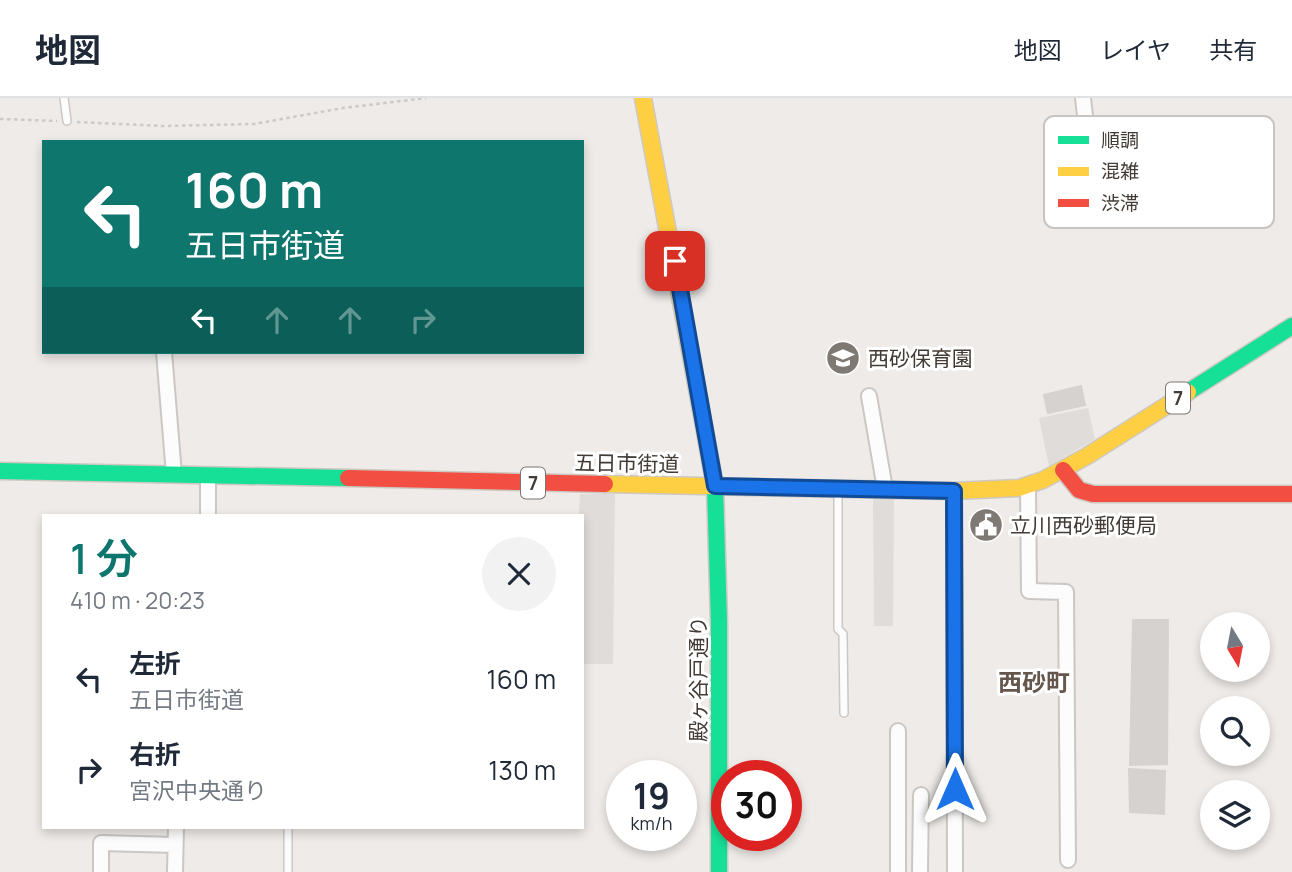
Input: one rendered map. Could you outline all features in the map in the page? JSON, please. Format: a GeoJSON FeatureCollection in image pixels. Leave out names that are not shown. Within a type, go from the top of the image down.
{"type":"FeatureCollection","features":[{"type":"Feature","properties":{"kind":"main road","name":"殿ヶ谷戸通り"},"geometry":{"type":"LineString","coordinates":[[643,98],[715,486],[719,622],[719,872]]}},
{"type":"Feature","properties":{"kind":"main road","name":"五日市街道"},"geometry":{"type":"LineString","coordinates":[[0,471],[954,491],[1008,489],[1028,486],[1063,470],[1292,326]]}},
{"type":"Feature","properties":{"kind":"main road"},"geometry":{"type":"LineString","coordinates":[[1063,470],[1079,490],[1093,494],[1292,494]]}},
{"type":"Feature","properties":{"kind":"street"},"geometry":{"type":"LineString","coordinates":[[1083,98],[1085,116]]}},
{"type":"Feature","properties":{"kind":"street"},"geometry":{"type":"LineString","coordinates":[[164,354],[174,475]]}},
{"type":"Feature","properties":{"kind":"street"},"geometry":{"type":"LineString","coordinates":[[869,396],[885,489]]}},
{"type":"Feature","properties":{"kind":"street"},"geometry":{"type":"LineString","coordinates":[[208,475],[208,514]]}},
{"type":"Feature","properties":{"kind":"street"},"geometry":{"type":"LineString","coordinates":[[1028,486],[1029,591],[1066,592],[1068,860]]}},
{"type":"Feature","properties":{"kind":"street"},"geometry":{"type":"LineString","coordinates":[[954,491],[955,872]]}},
{"type":"Feature","properties":{"kind":"street"},"geometry":{"type":"LineString","coordinates":[[898,731],[898,872]]}},
{"type":"Feature","properties":{"kind":"street"},"geometry":{"type":"LineString","coordinates":[[920,872],[921,795]]}},
{"type":"Feature","properties":{"kind":"street"},"geometry":{"type":"LineString","coordinates":[[175,872],[176,829]]}},
{"type":"Feature","properties":{"kind":"street"},"geometry":{"type":"LineString","coordinates":[[898,842],[921,842]]}},
{"type":"Feature","properties":{"kind":"street"},"geometry":{"type":"LineString","coordinates":[[101,872],[101,843],[175,845]]}},
{"type":"Feature","properties":{"kind":"lane"},"geometry":{"type":"LineString","coordinates":[[64,98],[67,121]]}},
{"type":"Feature","properties":{"kind":"lane"},"geometry":{"type":"LineString","coordinates":[[838,488],[838,629],[843,634],[844,713]]}},
{"type":"Feature","properties":{"kind":"lane"},"geometry":{"type":"LineString","coordinates":[[288,829],[288,872]]}},
{"type":"Feature","properties":{"kind":"path"},"geometry":{"type":"LineString","coordinates":[[0,119],[163,126],[254,124],[343,108],[426,98]]}},
{"type":"Feature","properties":{"kind":"shaded area"},"geometry":{"type":"Polygon","coordinates":[[[1088,408],[1095,439],[1049,466],[1039,418],[1088,408]]]}},
{"type":"Feature","properties":{"kind":"shaded area"},"geometry":{"type":"Polygon","coordinates":[[[580,494],[615,494],[613,664],[584,664],[584,514],[579,514],[580,494]]]}},
{"type":"Feature","properties":{"kind":"shaded area"},"geometry":{"type":"Polygon","coordinates":[[[873,498],[894,498],[893,626],[874,626],[873,498]]]}},
{"type":"Feature","properties":{"kind":"building"},"geometry":{"type":"Polygon","coordinates":[[[1081,386],[1085,405],[1048,413],[1044,395],[1081,386]]]}},
{"type":"Feature","properties":{"kind":"building"},"geometry":{"type":"Polygon","coordinates":[[[1133,620],[1168,620],[1167,764],[1130,765],[1133,620]]]}},
{"type":"Feature","properties":{"kind":"building"},"geometry":{"type":"Polygon","coordinates":[[[1129,769],[1165,771],[1164,814],[1130,812],[1129,769]]]}},
{"type":"Feature","properties":{"kind":"traffic: fast"},"geometry":{"type":"LineString","coordinates":[[1188,392],[1292,326]]}},
{"type":"Feature","properties":{"kind":"traffic: fast"},"geometry":{"type":"LineString","coordinates":[[696,383],[715,486],[719,622],[719,872]]}},
{"type":"Feature","properties":{"kind":"traffic: fast"},"geometry":{"type":"LineString","coordinates":[[0,471],[348,478]]}},
{"type":"Feature","properties":{"kind":"traffic: slow"},"geometry":{"type":"LineString","coordinates":[[643,98],[696,383]]}},
{"type":"Feature","properties":{"kind":"traffic: slow"},"geometry":{"type":"LineString","coordinates":[[605,484],[954,491],[1019,488],[1043,480],[1087,456],[1188,392]]}},
{"type":"Feature","properties":{"kind":"traffic: jam"},"geometry":{"type":"LineString","coordinates":[[1063,470],[1079,490],[1093,494],[1292,494]]}},
{"type":"Feature","properties":{"kind":"traffic: jam"},"geometry":{"type":"LineString","coordinates":[[348,478],[605,484]]}},
{"type":"Feature","properties":{"kind":"place","name":"西砂保育園"},"geometry":{"type":"Point","coordinates":[843,358]}},
{"type":"Feature","properties":{"kind":"place","name":"立川西砂郵便局"},"geometry":{"type":"Point","coordinates":[986,525]}},
{"type":"Feature","properties":{"kind":"district","name":"西砂町"},"geometry":{"type":"Point","coordinates":[1034,681]}},
{"type":"Feature","properties":{"kind":"route"},"geometry":{"type":"LineString","coordinates":[[675,261],[715,486],[954,491],[955,789]]}}]}
